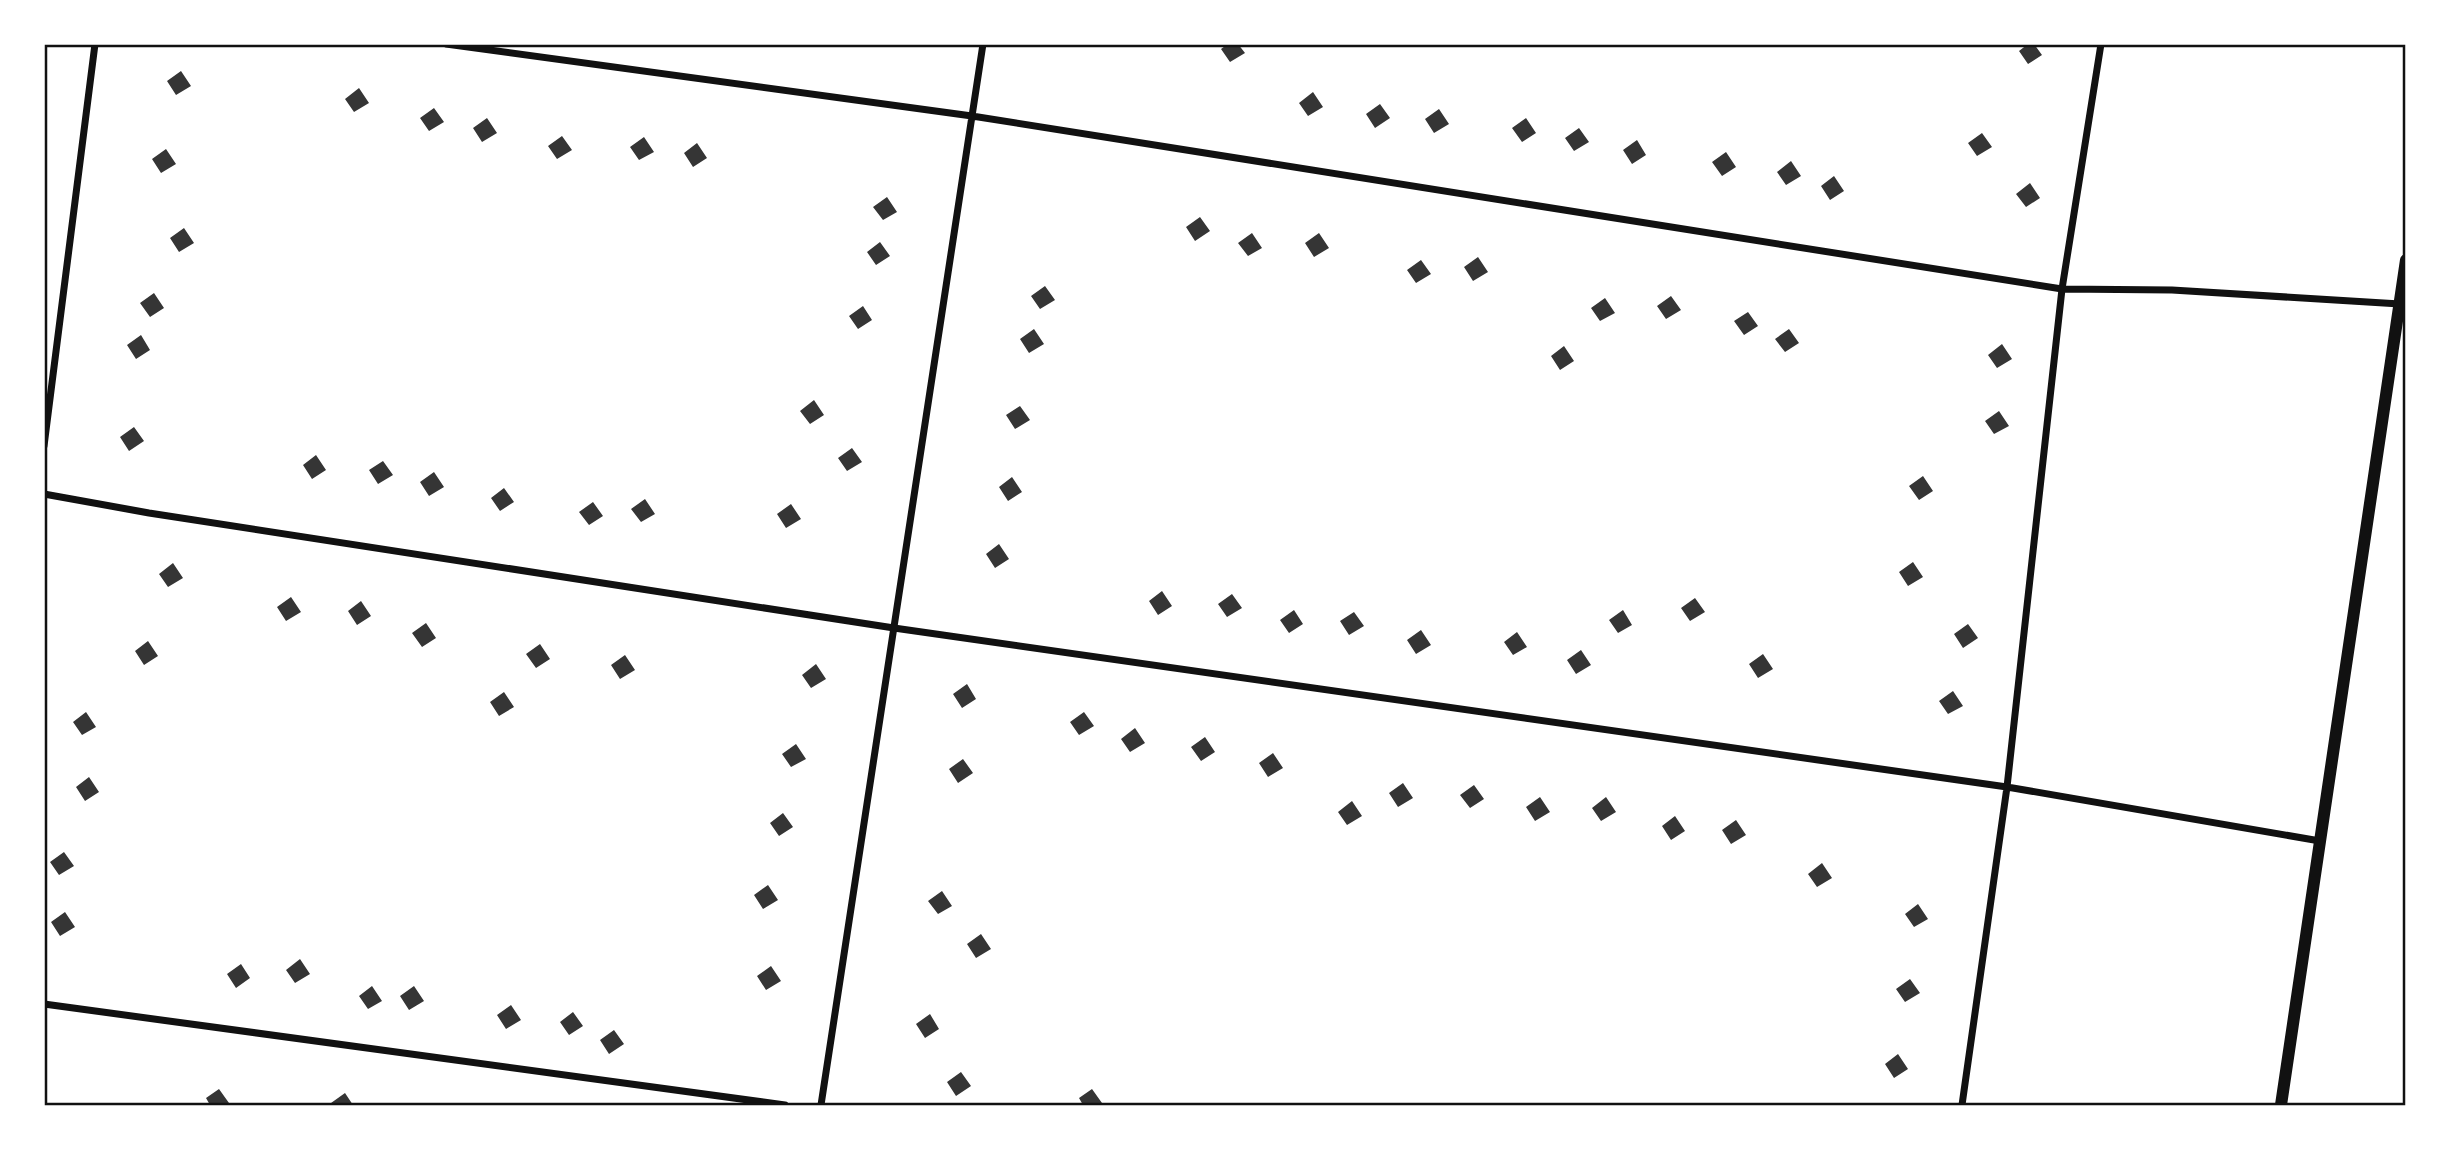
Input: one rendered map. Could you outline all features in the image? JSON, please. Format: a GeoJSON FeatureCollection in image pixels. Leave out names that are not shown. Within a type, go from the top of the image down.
{"type":"FeatureCollection","features":[{"type":"Feature","properties":{"kind":"street"},"geometry":{"type":"LineString","coordinates":[[44,446],[95,44]]}},
{"type":"Feature","properties":{"kind":"street"},"geometry":{"type":"LineString","coordinates":[[446,44],[972,116],[2062,289],[2172,290],[2400,304]]}},
{"type":"Feature","properties":{"kind":"street"},"geometry":{"type":"LineString","coordinates":[[821,1105],[982,44]]}},
{"type":"Feature","properties":{"kind":"street"},"geometry":{"type":"LineString","coordinates":[[1962,1105],[2007,787],[2062,289],[2101,44]]}},
{"type":"Feature","properties":{"kind":"street"},"geometry":{"type":"LineString","coordinates":[[2281,1105],[2406,260]]}},
{"type":"Feature","properties":{"kind":"street"},"geometry":{"type":"LineString","coordinates":[[44,494],[176,517],[894,628],[2007,787],[2320,841]]}},
{"type":"Feature","properties":{"kind":"street"},"geometry":{"type":"LineString","coordinates":[[44,1004],[785,1105]]}},
{"type":"Feature","properties":{"kind":"building"},"geometry":{"type":"Polygon","coordinates":[[[1228,44],[1238,44],[1245,53],[1230,62],[1221,49],[1228,44]]]}},
{"type":"Feature","properties":{"kind":"building"},"geometry":{"type":"Polygon","coordinates":[[[2028,44],[2034,44],[2042,55],[2028,64],[2019,51],[2028,44]]]}},
{"type":"Feature","properties":{"kind":"building"},"geometry":{"type":"Polygon","coordinates":[[[181,71],[191,86],[176,95],[167,81],[181,71]]]}},
{"type":"Feature","properties":{"kind":"building"},"geometry":{"type":"Polygon","coordinates":[[[359,88],[369,103],[354,112],[345,99],[359,88]]]}},
{"type":"Feature","properties":{"kind":"building"},"geometry":{"type":"Polygon","coordinates":[[[1313,92],[1323,107],[1308,116],[1299,103],[1313,92]]]}},
{"type":"Feature","properties":{"kind":"building"},"geometry":{"type":"Polygon","coordinates":[[[1380,104],[1390,118],[1375,128],[1366,114],[1380,104]]]}},
{"type":"Feature","properties":{"kind":"building"},"geometry":{"type":"Polygon","coordinates":[[[434,108],[444,122],[429,131],[420,118],[434,108]]]}},
{"type":"Feature","properties":{"kind":"building"},"geometry":{"type":"Polygon","coordinates":[[[1439,109],[1449,124],[1434,133],[1425,119],[1439,109]]]}},
{"type":"Feature","properties":{"kind":"building"},"geometry":{"type":"Polygon","coordinates":[[[487,118],[497,133],[482,142],[473,128],[487,118]]]}},
{"type":"Feature","properties":{"kind":"building"},"geometry":{"type":"Polygon","coordinates":[[[1526,118],[1536,133],[1522,142],[1512,128],[1526,118]]]}},
{"type":"Feature","properties":{"kind":"building"},"geometry":{"type":"Polygon","coordinates":[[[1579,128],[1589,142],[1574,151],[1565,138],[1579,128]]]}},
{"type":"Feature","properties":{"kind":"building"},"geometry":{"type":"Polygon","coordinates":[[[1982,133],[1992,147],[1977,156],[1968,143],[1982,133]]]}},
{"type":"Feature","properties":{"kind":"building"},"geometry":{"type":"Polygon","coordinates":[[[562,136],[572,150],[557,159],[548,146],[562,136]]]}},
{"type":"Feature","properties":{"kind":"building"},"geometry":{"type":"Polygon","coordinates":[[[644,137],[654,152],[639,160],[630,147],[644,137]]]}},
{"type":"Feature","properties":{"kind":"building"},"geometry":{"type":"Polygon","coordinates":[[[1637,140],[1646,155],[1632,164],[1623,150],[1637,140]]]}},
{"type":"Feature","properties":{"kind":"building"},"geometry":{"type":"Polygon","coordinates":[[[697,143],[707,158],[693,167],[684,153],[697,143]]]}},
{"type":"Feature","properties":{"kind":"building"},"geometry":{"type":"Polygon","coordinates":[[[166,149],[176,164],[161,173],[152,159],[166,149]]]}},
{"type":"Feature","properties":{"kind":"building"},"geometry":{"type":"Polygon","coordinates":[[[1726,152],[1736,167],[1722,176],[1712,162],[1726,152]]]}},
{"type":"Feature","properties":{"kind":"building"},"geometry":{"type":"Polygon","coordinates":[[[1791,161],[1801,176],[1786,185],[1777,172],[1791,161]]]}},
{"type":"Feature","properties":{"kind":"building"},"geometry":{"type":"Polygon","coordinates":[[[1834,176],[1844,191],[1830,200],[1821,186],[1834,176]]]}},
{"type":"Feature","properties":{"kind":"building"},"geometry":{"type":"Polygon","coordinates":[[[2030,183],[2040,198],[2026,207],[2016,194],[2030,183]]]}},
{"type":"Feature","properties":{"kind":"building"},"geometry":{"type":"Polygon","coordinates":[[[887,197],[897,212],[883,220],[873,207],[887,197]]]}},
{"type":"Feature","properties":{"kind":"building"},"geometry":{"type":"Polygon","coordinates":[[[1200,217],[1210,231],[1195,241],[1186,227],[1200,217]]]}},
{"type":"Feature","properties":{"kind":"building"},"geometry":{"type":"Polygon","coordinates":[[[184,228],[194,243],[179,252],[170,238],[184,228]]]}},
{"type":"Feature","properties":{"kind":"building"},"geometry":{"type":"Polygon","coordinates":[[[1252,233],[1262,248],[1248,256],[1238,243],[1252,233]]]}},
{"type":"Feature","properties":{"kind":"building"},"geometry":{"type":"Polygon","coordinates":[[[1319,233],[1329,248],[1314,257],[1305,243],[1319,233]]]}},
{"type":"Feature","properties":{"kind":"building"},"geometry":{"type":"Polygon","coordinates":[[[880,242],[890,256],[876,265],[867,252],[880,242]]]}},
{"type":"Feature","properties":{"kind":"building"},"geometry":{"type":"Polygon","coordinates":[[[1478,257],[1488,272],[1473,281],[1464,267],[1478,257]]]}},
{"type":"Feature","properties":{"kind":"building"},"geometry":{"type":"Polygon","coordinates":[[[1421,260],[1431,274],[1416,283],[1407,270],[1421,260]]]}},
{"type":"Feature","properties":{"kind":"building"},"geometry":{"type":"Polygon","coordinates":[[[1045,286],[1055,300],[1040,309],[1031,296],[1045,286]]]}},
{"type":"Feature","properties":{"kind":"building"},"geometry":{"type":"Polygon","coordinates":[[[154,293],[164,308],[150,317],[140,303],[154,293]]]}},
{"type":"Feature","properties":{"kind":"building"},"geometry":{"type":"Polygon","coordinates":[[[1671,296],[1681,310],[1666,319],[1657,306],[1671,296]]]}},
{"type":"Feature","properties":{"kind":"building"},"geometry":{"type":"Polygon","coordinates":[[[1605,298],[1615,313],[1600,321],[1591,308],[1605,298]]]}},
{"type":"Feature","properties":{"kind":"building"},"geometry":{"type":"Polygon","coordinates":[[[863,306],[872,320],[858,329],[849,316],[863,306]]]}},
{"type":"Feature","properties":{"kind":"building"},"geometry":{"type":"Polygon","coordinates":[[[1748,312],[1758,326],[1744,335],[1734,321],[1748,312]]]}},
{"type":"Feature","properties":{"kind":"building"},"geometry":{"type":"Polygon","coordinates":[[[1034,329],[1044,344],[1029,353],[1020,339],[1034,329]]]}},
{"type":"Feature","properties":{"kind":"building"},"geometry":{"type":"Polygon","coordinates":[[[1789,329],[1799,343],[1785,352],[1775,339],[1789,329]]]}},
{"type":"Feature","properties":{"kind":"building"},"geometry":{"type":"Polygon","coordinates":[[[141,335],[150,350],[136,359],[127,345],[141,335]]]}},
{"type":"Feature","properties":{"kind":"building"},"geometry":{"type":"Polygon","coordinates":[[[2002,344],[2012,359],[1997,368],[1988,355],[2002,344]]]}},
{"type":"Feature","properties":{"kind":"building"},"geometry":{"type":"Polygon","coordinates":[[[1564,346],[1574,361],[1560,370],[1551,356],[1564,346]]]}},
{"type":"Feature","properties":{"kind":"building"},"geometry":{"type":"Polygon","coordinates":[[[814,400],[824,415],[810,424],[800,411],[814,400]]]}},
{"type":"Feature","properties":{"kind":"building"},"geometry":{"type":"Polygon","coordinates":[[[1020,406],[1030,420],[1015,429],[1006,415],[1020,406]]]}},
{"type":"Feature","properties":{"kind":"building"},"geometry":{"type":"Polygon","coordinates":[[[1999,411],[2009,426],[1994,434],[1985,421],[1999,411]]]}},
{"type":"Feature","properties":{"kind":"building"},"geometry":{"type":"Polygon","coordinates":[[[134,427],[144,441],[129,451],[120,437],[134,427]]]}},
{"type":"Feature","properties":{"kind":"building"},"geometry":{"type":"Polygon","coordinates":[[[852,448],[862,462],[847,471],[838,458],[852,448]]]}},
{"type":"Feature","properties":{"kind":"building"},"geometry":{"type":"Polygon","coordinates":[[[316,455],[326,470],[312,479],[303,465],[316,455]]]}},
{"type":"Feature","properties":{"kind":"building"},"geometry":{"type":"Polygon","coordinates":[[[383,461],[393,475],[378,484],[369,470],[383,461]]]}},
{"type":"Feature","properties":{"kind":"building"},"geometry":{"type":"Polygon","coordinates":[[[434,472],[444,487],[429,496],[420,482],[434,472]]]}},
{"type":"Feature","properties":{"kind":"building"},"geometry":{"type":"Polygon","coordinates":[[[1923,476],[1933,491],[1919,500],[1909,486],[1923,476]]]}},
{"type":"Feature","properties":{"kind":"building"},"geometry":{"type":"Polygon","coordinates":[[[1012,477],[1022,492],[1008,501],[999,487],[1012,477]]]}},
{"type":"Feature","properties":{"kind":"building"},"geometry":{"type":"Polygon","coordinates":[[[504,488],[514,502],[500,511],[491,498],[504,488]]]}},
{"type":"Feature","properties":{"kind":"building"},"geometry":{"type":"Polygon","coordinates":[[[645,499],[655,514],[641,522],[631,509],[645,499]]]}},
{"type":"Feature","properties":{"kind":"building"},"geometry":{"type":"Polygon","coordinates":[[[593,502],[603,516],[589,525],[579,512],[593,502]]]}},
{"type":"Feature","properties":{"kind":"building"},"geometry":{"type":"Polygon","coordinates":[[[791,504],[801,519],[786,528],[777,514],[791,504]]]}},
{"type":"Feature","properties":{"kind":"building"},"geometry":{"type":"Polygon","coordinates":[[[999,544],[1009,559],[995,568],[986,554],[999,544]]]}},
{"type":"Feature","properties":{"kind":"building"},"geometry":{"type":"Polygon","coordinates":[[[1913,562],[1923,577],[1908,586],[1899,572],[1913,562]]]}},
{"type":"Feature","properties":{"kind":"building"},"geometry":{"type":"Polygon","coordinates":[[[173,563],[183,578],[168,587],[159,574],[173,563]]]}},
{"type":"Feature","properties":{"kind":"building"},"geometry":{"type":"Polygon","coordinates":[[[1162,591],[1172,606],[1158,615],[1149,601],[1162,591]]]}},
{"type":"Feature","properties":{"kind":"building"},"geometry":{"type":"Polygon","coordinates":[[[1232,594],[1242,608],[1227,617],[1218,604],[1232,594]]]}},
{"type":"Feature","properties":{"kind":"building"},"geometry":{"type":"Polygon","coordinates":[[[291,597],[301,612],[286,621],[277,607],[291,597]]]}},
{"type":"Feature","properties":{"kind":"building"},"geometry":{"type":"Polygon","coordinates":[[[1695,598],[1705,612],[1690,621],[1681,608],[1695,598]]]}},
{"type":"Feature","properties":{"kind":"building"},"geometry":{"type":"Polygon","coordinates":[[[361,601],[371,616],[357,625],[348,611],[361,601]]]}},
{"type":"Feature","properties":{"kind":"building"},"geometry":{"type":"Polygon","coordinates":[[[1294,610],[1303,624],[1289,633],[1280,620],[1294,610]]]}},
{"type":"Feature","properties":{"kind":"building"},"geometry":{"type":"Polygon","coordinates":[[[1623,610],[1632,625],[1618,633],[1609,620],[1623,610]]]}},
{"type":"Feature","properties":{"kind":"building"},"geometry":{"type":"Polygon","coordinates":[[[1354,612],[1364,626],[1349,635],[1340,621],[1354,612]]]}},
{"type":"Feature","properties":{"kind":"building"},"geometry":{"type":"Polygon","coordinates":[[[426,623],[436,638],[422,647],[412,633],[426,623]]]}},
{"type":"Feature","properties":{"kind":"building"},"geometry":{"type":"Polygon","coordinates":[[[1968,624],[1978,638],[1963,648],[1954,634],[1968,624]]]}},
{"type":"Feature","properties":{"kind":"building"},"geometry":{"type":"Polygon","coordinates":[[[1421,630],[1431,645],[1416,654],[1407,640],[1421,630]]]}},
{"type":"Feature","properties":{"kind":"building"},"geometry":{"type":"Polygon","coordinates":[[[1517,632],[1527,647],[1513,655],[1504,642],[1517,632]]]}},
{"type":"Feature","properties":{"kind":"building"},"geometry":{"type":"Polygon","coordinates":[[[148,641],[158,656],[144,665],[135,651],[148,641]]]}},
{"type":"Feature","properties":{"kind":"building"},"geometry":{"type":"Polygon","coordinates":[[[540,644],[550,659],[536,668],[526,654],[540,644]]]}},
{"type":"Feature","properties":{"kind":"building"},"geometry":{"type":"Polygon","coordinates":[[[1581,650],[1591,665],[1576,674],[1567,660],[1581,650]]]}},
{"type":"Feature","properties":{"kind":"building"},"geometry":{"type":"Polygon","coordinates":[[[1763,654],[1773,669],[1758,678],[1749,664],[1763,654]]]}},
{"type":"Feature","properties":{"kind":"building"},"geometry":{"type":"Polygon","coordinates":[[[625,655],[635,670],[620,679],[611,665],[625,655]]]}},
{"type":"Feature","properties":{"kind":"building"},"geometry":{"type":"Polygon","coordinates":[[[816,664],[826,679],[811,688],[802,675],[816,664]]]}},
{"type":"Feature","properties":{"kind":"building"},"geometry":{"type":"Polygon","coordinates":[[[967,684],[976,699],[962,708],[953,694],[967,684]]]}},
{"type":"Feature","properties":{"kind":"building"},"geometry":{"type":"Polygon","coordinates":[[[1953,691],[1963,706],[1948,714],[1939,701],[1953,691]]]}},
{"type":"Feature","properties":{"kind":"building"},"geometry":{"type":"Polygon","coordinates":[[[504,692],[514,707],[499,716],[490,702],[504,692]]]}},
{"type":"Feature","properties":{"kind":"building"},"geometry":{"type":"Polygon","coordinates":[[[86,712],[96,727],[82,735],[73,722],[86,712]]]}},
{"type":"Feature","properties":{"kind":"building"},"geometry":{"type":"Polygon","coordinates":[[[1084,712],[1094,726],[1079,735],[1070,722],[1084,712]]]}},
{"type":"Feature","properties":{"kind":"building"},"geometry":{"type":"Polygon","coordinates":[[[1135,728],[1145,743],[1130,752],[1121,739],[1135,728]]]}},
{"type":"Feature","properties":{"kind":"building"},"geometry":{"type":"Polygon","coordinates":[[[1205,737],[1215,752],[1201,761],[1191,747],[1205,737]]]}},
{"type":"Feature","properties":{"kind":"building"},"geometry":{"type":"Polygon","coordinates":[[[796,744],[806,759],[791,767],[782,754],[796,744]]]}},
{"type":"Feature","properties":{"kind":"building"},"geometry":{"type":"Polygon","coordinates":[[[1273,753],[1283,768],[1268,777],[1259,763],[1273,753]]]}},
{"type":"Feature","properties":{"kind":"building"},"geometry":{"type":"Polygon","coordinates":[[[963,759],[973,773],[958,783],[949,769],[963,759]]]}},
{"type":"Feature","properties":{"kind":"building"},"geometry":{"type":"Polygon","coordinates":[[[89,777],[99,792],[85,801],[76,787],[89,777]]]}},
{"type":"Feature","properties":{"kind":"building"},"geometry":{"type":"Polygon","coordinates":[[[1403,783],[1413,798],[1398,807],[1389,793],[1403,783]]]}},
{"type":"Feature","properties":{"kind":"building"},"geometry":{"type":"Polygon","coordinates":[[[1474,785],[1484,799],[1470,808],[1460,795],[1474,785]]]}},
{"type":"Feature","properties":{"kind":"building"},"geometry":{"type":"Polygon","coordinates":[[[1540,797],[1550,812],[1535,821],[1526,807],[1540,797]]]}},
{"type":"Feature","properties":{"kind":"building"},"geometry":{"type":"Polygon","coordinates":[[[1606,797],[1616,812],[1601,821],[1592,808],[1606,797]]]}},
{"type":"Feature","properties":{"kind":"building"},"geometry":{"type":"Polygon","coordinates":[[[1352,801],[1362,816],[1347,825],[1338,812],[1352,801]]]}},
{"type":"Feature","properties":{"kind":"building"},"geometry":{"type":"Polygon","coordinates":[[[783,813],[793,827],[779,836],[770,823],[783,813]]]}},
{"type":"Feature","properties":{"kind":"building"},"geometry":{"type":"Polygon","coordinates":[[[1675,816],[1685,831],[1671,840],[1662,826],[1675,816]]]}},
{"type":"Feature","properties":{"kind":"building"},"geometry":{"type":"Polygon","coordinates":[[[1736,820],[1746,835],[1731,844],[1722,830],[1736,820]]]}},
{"type":"Feature","properties":{"kind":"building"},"geometry":{"type":"Polygon","coordinates":[[[64,852],[74,866],[59,875],[50,862],[64,852]]]}},
{"type":"Feature","properties":{"kind":"building"},"geometry":{"type":"Polygon","coordinates":[[[1822,863],[1832,878],[1817,887],[1808,874],[1822,863]]]}},
{"type":"Feature","properties":{"kind":"building"},"geometry":{"type":"Polygon","coordinates":[[[768,885],[778,900],[763,909],[754,895],[768,885]]]}},
{"type":"Feature","properties":{"kind":"building"},"geometry":{"type":"Polygon","coordinates":[[[942,891],[952,906],[938,914],[928,901],[942,891]]]}},
{"type":"Feature","properties":{"kind":"building"},"geometry":{"type":"Polygon","coordinates":[[[1918,904],[1928,919],[1914,927],[1905,914],[1918,904]]]}},
{"type":"Feature","properties":{"kind":"building"},"geometry":{"type":"Polygon","coordinates":[[[65,912],[75,927],[60,936],[51,922],[65,912]]]}},
{"type":"Feature","properties":{"kind":"building"},"geometry":{"type":"Polygon","coordinates":[[[981,934],[991,949],[976,958],[967,944],[981,934]]]}},
{"type":"Feature","properties":{"kind":"building"},"geometry":{"type":"Polygon","coordinates":[[[300,959],[310,974],[295,983],[286,970],[300,959]]]}},
{"type":"Feature","properties":{"kind":"building"},"geometry":{"type":"Polygon","coordinates":[[[241,964],[250,978],[236,988],[227,974],[241,964]]]}},
{"type":"Feature","properties":{"kind":"building"},"geometry":{"type":"Polygon","coordinates":[[[771,966],[781,981],[766,990],[757,976],[771,966]]]}},
{"type":"Feature","properties":{"kind":"building"},"geometry":{"type":"Polygon","coordinates":[[[1910,979],[1920,993],[1905,1002],[1896,989],[1910,979]]]}},
{"type":"Feature","properties":{"kind":"building"},"geometry":{"type":"Polygon","coordinates":[[[372,986],[382,1001],[368,1009],[359,996],[372,986]]]}},
{"type":"Feature","properties":{"kind":"building"},"geometry":{"type":"Polygon","coordinates":[[[414,986],[424,1001],[409,1010],[400,996],[414,986]]]}},
{"type":"Feature","properties":{"kind":"building"},"geometry":{"type":"Polygon","coordinates":[[[511,1005],[521,1020],[506,1029],[497,1015],[511,1005]]]}},
{"type":"Feature","properties":{"kind":"building"},"geometry":{"type":"Polygon","coordinates":[[[573,1012],[583,1026],[569,1035],[560,1022],[573,1012]]]}},
{"type":"Feature","properties":{"kind":"building"},"geometry":{"type":"Polygon","coordinates":[[[930,1014],[939,1029],[925,1038],[916,1024],[930,1014]]]}},
{"type":"Feature","properties":{"kind":"building"},"geometry":{"type":"Polygon","coordinates":[[[614,1030],[624,1044],[609,1054],[600,1040],[614,1030]]]}},
{"type":"Feature","properties":{"kind":"building"},"geometry":{"type":"Polygon","coordinates":[[[1898,1054],[1908,1069],[1894,1078],[1885,1064],[1898,1054]]]}},
{"type":"Feature","properties":{"kind":"building"},"geometry":{"type":"Polygon","coordinates":[[[961,1072],[971,1086],[956,1096],[947,1082],[961,1072]]]}},
{"type":"Feature","properties":{"kind":"building"},"geometry":{"type":"Polygon","coordinates":[[[219,1089],[229,1103],[210,1105],[206,1098],[219,1089]]]}},
{"type":"Feature","properties":{"kind":"building"},"geometry":{"type":"Polygon","coordinates":[[[1092,1089],[1102,1103],[1083,1105],[1079,1098],[1092,1089]]]}},
{"type":"Feature","properties":{"kind":"building"},"geometry":{"type":"Polygon","coordinates":[[[345,1093],[353,1105],[332,1105],[331,1103],[345,1093]]]}}]}
